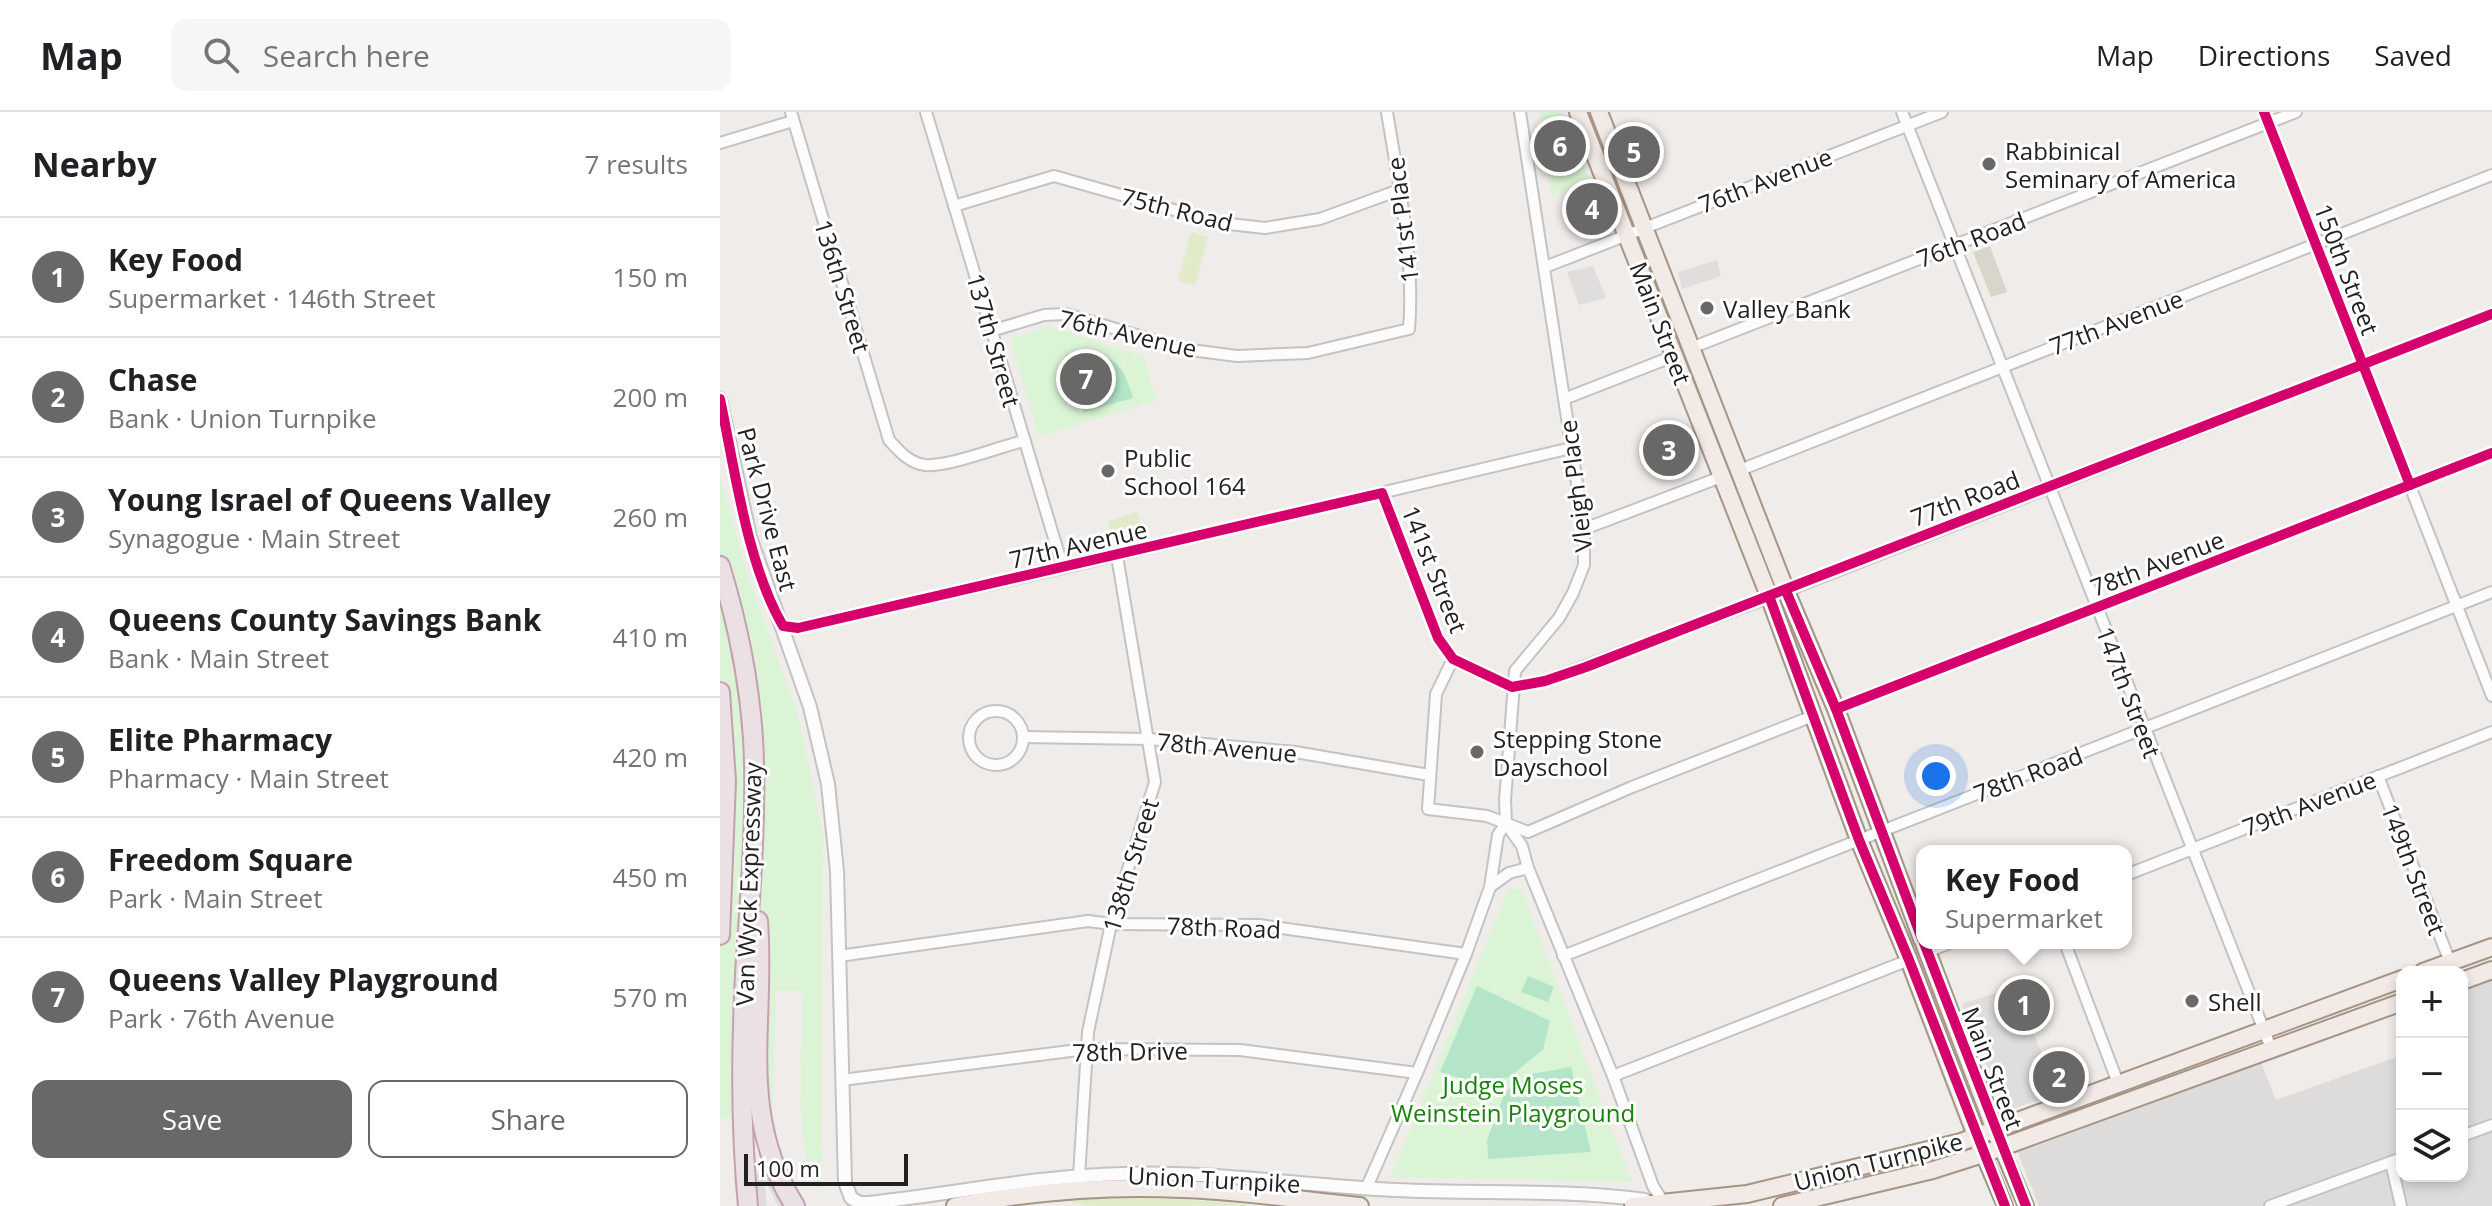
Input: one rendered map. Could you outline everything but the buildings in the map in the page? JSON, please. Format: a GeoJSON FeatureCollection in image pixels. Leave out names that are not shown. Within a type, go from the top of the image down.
{"type":"FeatureCollection","features":[{"type":"Feature","properties":{"kind":"highway","name":"Van Wyck Expressway"},"geometry":{"type":"LineString","coordinates":[[720,566],[738,633],[751,714],[753,859],[742,1054],[748,1206]]}},
{"type":"Feature","properties":{"kind":"highway","name":"Van Wyck Expressway"},"geometry":{"type":"LineString","coordinates":[[720,692],[726,781],[720,935]]}},
{"type":"Feature","properties":{"kind":"highway"},"geometry":{"type":"LineString","coordinates":[[753,859],[761,960],[757,1098],[772,1163],[795,1206]]}},
{"type":"Feature","properties":{"kind":"main road","name":"Main Street"},"geometry":{"type":"LineString","coordinates":[[1578,112],[1769,596],[1859,840],[2005,1206]]}},
{"type":"Feature","properties":{"kind":"main road","name":"Main Street"},"geometry":{"type":"LineString","coordinates":[[1599,112],[1786,591],[1836,709],[1916,924]]}},
{"type":"Feature","properties":{"kind":"main road"},"geometry":{"type":"LineString","coordinates":[[2439,966],[2492,947]]}},
{"type":"Feature","properties":{"kind":"main road","name":"Main Street"},"geometry":{"type":"LineString","coordinates":[[1926,949],[2026,1206]]}},
{"type":"Feature","properties":{"kind":"main road"},"geometry":{"type":"LineString","coordinates":[[2468,979],[2492,970]]}},
{"type":"Feature","properties":{"kind":"main road","name":"Union Turnpike"},"geometry":{"type":"LineString","coordinates":[[1633,1206],[1713,1202],[1961,1142],[2396,981]]}},
{"type":"Feature","properties":{"kind":"main road","name":"Union Turnpike"},"geometry":{"type":"LineString","coordinates":[[1782,1206],[1933,1170],[1983,1154],[2396,1004]]}},
{"type":"Feature","properties":{"kind":"main road","name":"Union Turnpike"},"geometry":{"type":"LineString","coordinates":[[955,1206],[1077,1190],[1160,1188],[1244,1193],[1361,1206]]}},
{"type":"Feature","properties":{"kind":"main road"},"geometry":{"type":"LineString","coordinates":[[1361,1206],[1366,1189]]}},
{"type":"Feature","properties":{"kind":"street","name":"137th Street"},"geometry":{"type":"LineString","coordinates":[[926,112],[1063,568]]}},
{"type":"Feature","properties":{"kind":"street","name":"141st Place"},"geometry":{"type":"LineString","coordinates":[[1387,112],[1411,301],[1409,329]]}},
{"type":"Feature","properties":{"kind":"street","name":"Vleigh Place"},"geometry":{"type":"LineString","coordinates":[[1366,1189],[1466,954],[1490,887],[1498,835],[1506,823],[1515,671],[1559,618],[1584,565],[1584,529],[1520,112]]}},
{"type":"Feature","properties":{"kind":"street","name":"147th Street"},"geometry":{"type":"LineString","coordinates":[[1902,112],[2271,1048]]}},
{"type":"Feature","properties":{"kind":"street","name":"76th Avenue"},"geometry":{"type":"LineString","coordinates":[[1545,267],[1942,112]]}},
{"type":"Feature","properties":{"kind":"street","name":"76th Road"},"geometry":{"type":"LineString","coordinates":[[1691,348],[1955,246],[2266,117],[2296,112]]}},
{"type":"Feature","properties":{"kind":"street"},"geometry":{"type":"LineString","coordinates":[[720,143],[792,116]]}},
{"type":"Feature","properties":{"kind":"street","name":"136th Street"},"geometry":{"type":"LineString","coordinates":[[792,116],[889,440],[903,456],[923,465],[940,464],[1024,441]]}},
{"type":"Feature","properties":{"kind":"street","name":"150th Street"},"geometry":{"type":"LineString","coordinates":[[2266,117],[2492,696]]}},
{"type":"Feature","properties":{"kind":"street","name":"77th Avenue"},"geometry":{"type":"LineString","coordinates":[[1740,470],[2492,175]]}},
{"type":"Feature","properties":{"kind":"street","name":"75th Road"},"geometry":{"type":"LineString","coordinates":[[954,206],[1054,176],[1220,223],[1265,228],[1320,219],[1399,190]]}},
{"type":"Feature","properties":{"kind":"street","name":"76th Avenue"},"geometry":{"type":"LineString","coordinates":[[991,331],[1044,315],[1066,314],[1183,349],[1237,356],[1308,353],[1409,329]]}},
{"type":"Feature","properties":{"kind":"street","name":"77th Road"},"geometry":{"type":"LineString","coordinates":[[1512,687],[1558,677],[1786,591],[2492,314]]}},
{"type":"Feature","properties":{"kind":"street"},"geometry":{"type":"LineString","coordinates":[[1564,399],[1674,356]]}},
{"type":"Feature","properties":{"kind":"street","name":"Park Drive East"},"geometry":{"type":"LineString","coordinates":[[720,399],[750,537],[810,707],[828,784],[837,871],[845,1182],[851,1198],[860,1203]]}},
{"type":"Feature","properties":{"kind":"street","name":"77th Avenue"},"geometry":{"type":"LineString","coordinates":[[783,626],[795,628],[1117,556],[1571,448]]}},
{"type":"Feature","properties":{"kind":"street","name":"78th Avenue"},"geometry":{"type":"LineString","coordinates":[[1836,709],[2492,453]]}},
{"type":"Feature","properties":{"kind":"street"},"geometry":{"type":"LineString","coordinates":[[1584,529],[1721,477]]}},
{"type":"Feature","properties":{"kind":"street","name":"141st Street"},"geometry":{"type":"LineString","coordinates":[[1382,493],[1438,638],[1453,659],[1436,694],[1428,809],[1487,816],[1506,823]]}},
{"type":"Feature","properties":{"kind":"street","name":"138th Street"},"geometry":{"type":"LineString","coordinates":[[1079,1176],[1086,1049],[1111,924],[1155,782],[1117,556]]}},
{"type":"Feature","properties":{"kind":"street","name":"78th Road"},"geometry":{"type":"LineString","coordinates":[[1563,956],[2492,592]]}},
{"type":"Feature","properties":{"kind":"street"},"geometry":{"type":"LineString","coordinates":[[1453,659],[1512,687]]}},
{"type":"Feature","properties":{"kind":"street"},"geometry":{"type":"LineString","coordinates":[[993,711],[1014,718],[1023,737],[1016,757],[998,765],[981,761],[971,749],[969,740],[975,721],[993,711]]}},
{"type":"Feature","properties":{"kind":"street"},"geometry":{"type":"LineString","coordinates":[[1506,823],[1528,832],[1632,787],[1813,716]]}},
{"type":"Feature","properties":{"kind":"street","name":"79th Avenue"},"geometry":{"type":"LineString","coordinates":[[2132,873],[2492,732]]}},
{"type":"Feature","properties":{"kind":"street","name":"78th Avenue"},"geometry":{"type":"LineString","coordinates":[[1023,737],[1148,739],[1295,752],[1429,775]]}},
{"type":"Feature","properties":{"kind":"street","name":"149th Street"},"geometry":{"type":"LineString","coordinates":[[2378,776],[2450,962]]}},
{"type":"Feature","properties":{"kind":"street"},"geometry":{"type":"LineString","coordinates":[[1506,823],[1522,846],[1653,1186],[1665,1204]]}},
{"type":"Feature","properties":{"kind":"street"},"geometry":{"type":"LineString","coordinates":[[1490,887],[1509,873],[1528,868]]}},
{"type":"Feature","properties":{"kind":"street","name":"78th Road"},"geometry":{"type":"LineString","coordinates":[[839,956],[1088,921],[1111,924],[1259,925],[1466,954]]}},
{"type":"Feature","properties":{"kind":"street"},"geometry":{"type":"LineString","coordinates":[[2067,949],[2118,1083]]}},
{"type":"Feature","properties":{"kind":"street"},"geometry":{"type":"LineString","coordinates":[[1613,1076],[1909,960]]}},
{"type":"Feature","properties":{"kind":"street","name":"78th Drive"},"geometry":{"type":"LineString","coordinates":[[842,1080],[1086,1049],[1240,1050],[1417,1073]]}},
{"type":"Feature","properties":{"kind":"street"},"geometry":{"type":"LineString","coordinates":[[2468,1134],[2492,1125]]}},
{"type":"Feature","properties":{"kind":"street"},"geometry":{"type":"LineString","coordinates":[[2270,1206],[2396,1160]]}},
{"type":"Feature","properties":{"kind":"street","name":"Union Turnpike"},"geometry":{"type":"LineString","coordinates":[[860,1203],[1079,1176],[1150,1173],[1216,1175],[1366,1189],[1603,1194],[1665,1204]]}},
{"type":"Feature","properties":{"kind":"street"},"geometry":{"type":"LineString","coordinates":[[2398,1182],[2401,1206]]}},
{"type":"Feature","properties":{"kind":"shaded area"},"geometry":{"type":"Polygon","coordinates":[[[1990,246],[2007,292],[1991,297],[1973,252],[1990,246]]]}},
{"type":"Feature","properties":{"kind":"shaded area"},"geometry":{"type":"Polygon","coordinates":[[[1717,260],[1721,276],[1682,289],[1678,272],[1717,260]]]}},
{"type":"Feature","properties":{"kind":"shaded area"},"geometry":{"type":"Polygon","coordinates":[[[1593,266],[1606,298],[1579,305],[1567,272],[1593,266]]]}},
{"type":"Feature","properties":{"kind":"shaded area"},"geometry":{"type":"Polygon","coordinates":[[[2492,977],[2492,1206],[2039,1206],[2017,1151],[2261,1062],[2276,1100],[2396,1057],[2396,1182],[2468,1182],[2468,986],[2492,977]]]}},
{"type":"Feature","properties":{"kind":"shaded area"},"geometry":{"type":"Polygon","coordinates":[[[2014,987],[2059,1094],[2005,1111],[1962,1004],[2014,987]]]}},
{"type":"Feature","properties":{"kind":"green space"},"geometry":{"type":"Polygon","coordinates":[[[1539,112],[1561,112],[1589,180],[1552,197],[1539,112]]]}},
{"type":"Feature","properties":{"kind":"green space"},"geometry":{"type":"Polygon","coordinates":[[[1191,232],[1208,237],[1195,285],[1178,281],[1191,232]]]}},
{"type":"Feature","properties":{"kind":"green space"},"geometry":{"type":"Polygon","coordinates":[[[1049,326],[1144,357],[1156,401],[1039,437],[1010,339],[1049,326]]]}},
{"type":"Feature","properties":{"kind":"green space"},"geometry":{"type":"Polygon","coordinates":[[[1090,350],[1119,367],[1133,398],[1084,412],[1066,354],[1090,350]]]}},
{"type":"Feature","properties":{"kind":"green space"},"geometry":{"type":"Polygon","coordinates":[[[720,477],[747,573],[798,716],[823,834],[821,1190],[812,1179],[802,1130],[803,991],[776,991],[772,1122],[720,1117],[720,477]]]}},
{"type":"Feature","properties":{"kind":"green space"},"geometry":{"type":"Polygon","coordinates":[[[1137,512],[1141,526],[1112,535],[1108,521],[1137,512]]]}},
{"type":"Feature","properties":{"kind":"green space","name":"Judge Moses Weinstein Playground"},"geometry":{"type":"Polygon","coordinates":[[[1509,888],[1521,889],[1632,1182],[1391,1177],[1509,888]]]}},
{"type":"Feature","properties":{"kind":"green space"},"geometry":{"type":"Polygon","coordinates":[[[1528,976],[1554,987],[1548,1002],[1521,992],[1528,976]]]}},
{"type":"Feature","properties":{"kind":"green space"},"geometry":{"type":"Polygon","coordinates":[[[1477,986],[1550,1021],[1543,1050],[1509,1077],[1470,1081],[1440,1072],[1477,986]]]}},
{"type":"Feature","properties":{"kind":"green space"},"geometry":{"type":"Polygon","coordinates":[[[1571,1067],[1591,1152],[1488,1159],[1487,1140],[1505,1092],[1531,1074],[1571,1067]]]}},
{"type":"Feature","properties":{"kind":"green space"},"geometry":{"type":"Polygon","coordinates":[[[1135,1196],[1246,1206],[1094,1206],[1072,1203],[1073,1197],[1135,1196]]]}},
{"type":"Feature","properties":{"kind":"pier"},"geometry":{"type":"Polygon","coordinates":[[[787,1170],[807,1206],[778,1206],[764,1178],[767,1206],[737,1206],[734,1177],[787,1170]]]}},
{"type":"Feature","properties":{"kind":"cycle path"},"geometry":{"type":"LineString","coordinates":[[2264,112],[2410,485]]}},
{"type":"Feature","properties":{"kind":"cycle path"},"geometry":{"type":"LineString","coordinates":[[720,399],[751,546],[783,626],[798,628],[1382,493],[1438,638],[1453,659],[1512,687],[1545,681],[1586,667],[2492,314]]}},
{"type":"Feature","properties":{"kind":"cycle path"},"geometry":{"type":"LineString","coordinates":[[1836,709],[2492,453]]}},
{"type":"Feature","properties":{"kind":"cycle path"},"geometry":{"type":"LineString","coordinates":[[1786,591],[1836,709],[1916,923]]}},
{"type":"Feature","properties":{"kind":"cycle path"},"geometry":{"type":"LineString","coordinates":[[1769,596],[1859,840],[2005,1206]]}},
{"type":"Feature","properties":{"kind":"cycle path"},"geometry":{"type":"LineString","coordinates":[[1926,949],[2026,1206]]}},
{"type":"Feature","properties":{"kind":"place","name":"Freedom Square"},"geometry":{"type":"Point","coordinates":[1560,146]}},
{"type":"Feature","properties":{"kind":"place","name":"Elite Pharmacy"},"geometry":{"type":"Point","coordinates":[1634,152]}},
{"type":"Feature","properties":{"kind":"place","name":"Rabbinical Seminary of America"},"geometry":{"type":"Point","coordinates":[1989,164]}},
{"type":"Feature","properties":{"kind":"place","name":"Queens County Savings Bank"},"geometry":{"type":"Point","coordinates":[1592,209]}},
{"type":"Feature","properties":{"kind":"place","name":"Valley Bank"},"geometry":{"type":"Point","coordinates":[1707,308]}},
{"type":"Feature","properties":{"kind":"place","name":"Queens Valley Playground"},"geometry":{"type":"Point","coordinates":[1086,379]}},
{"type":"Feature","properties":{"kind":"place","name":"Young Israel of Queens Valley"},"geometry":{"type":"Point","coordinates":[1669,450]}},
{"type":"Feature","properties":{"kind":"place","name":"Public School 164"},"geometry":{"type":"Point","coordinates":[1108,471]}},
{"type":"Feature","properties":{"kind":"place","name":"Stepping Stone Dayschool"},"geometry":{"type":"Point","coordinates":[1477,752]}},
{"type":"Feature","properties":{"kind":"place","name":"Shell"},"geometry":{"type":"Point","coordinates":[2192,1001]}},
{"type":"Feature","properties":{"kind":"place","name":"Key Food"},"geometry":{"type":"Point","coordinates":[2024,1005]}},
{"type":"Feature","properties":{"kind":"place","name":"Chase"},"geometry":{"type":"Point","coordinates":[2059,1077]}}]}
